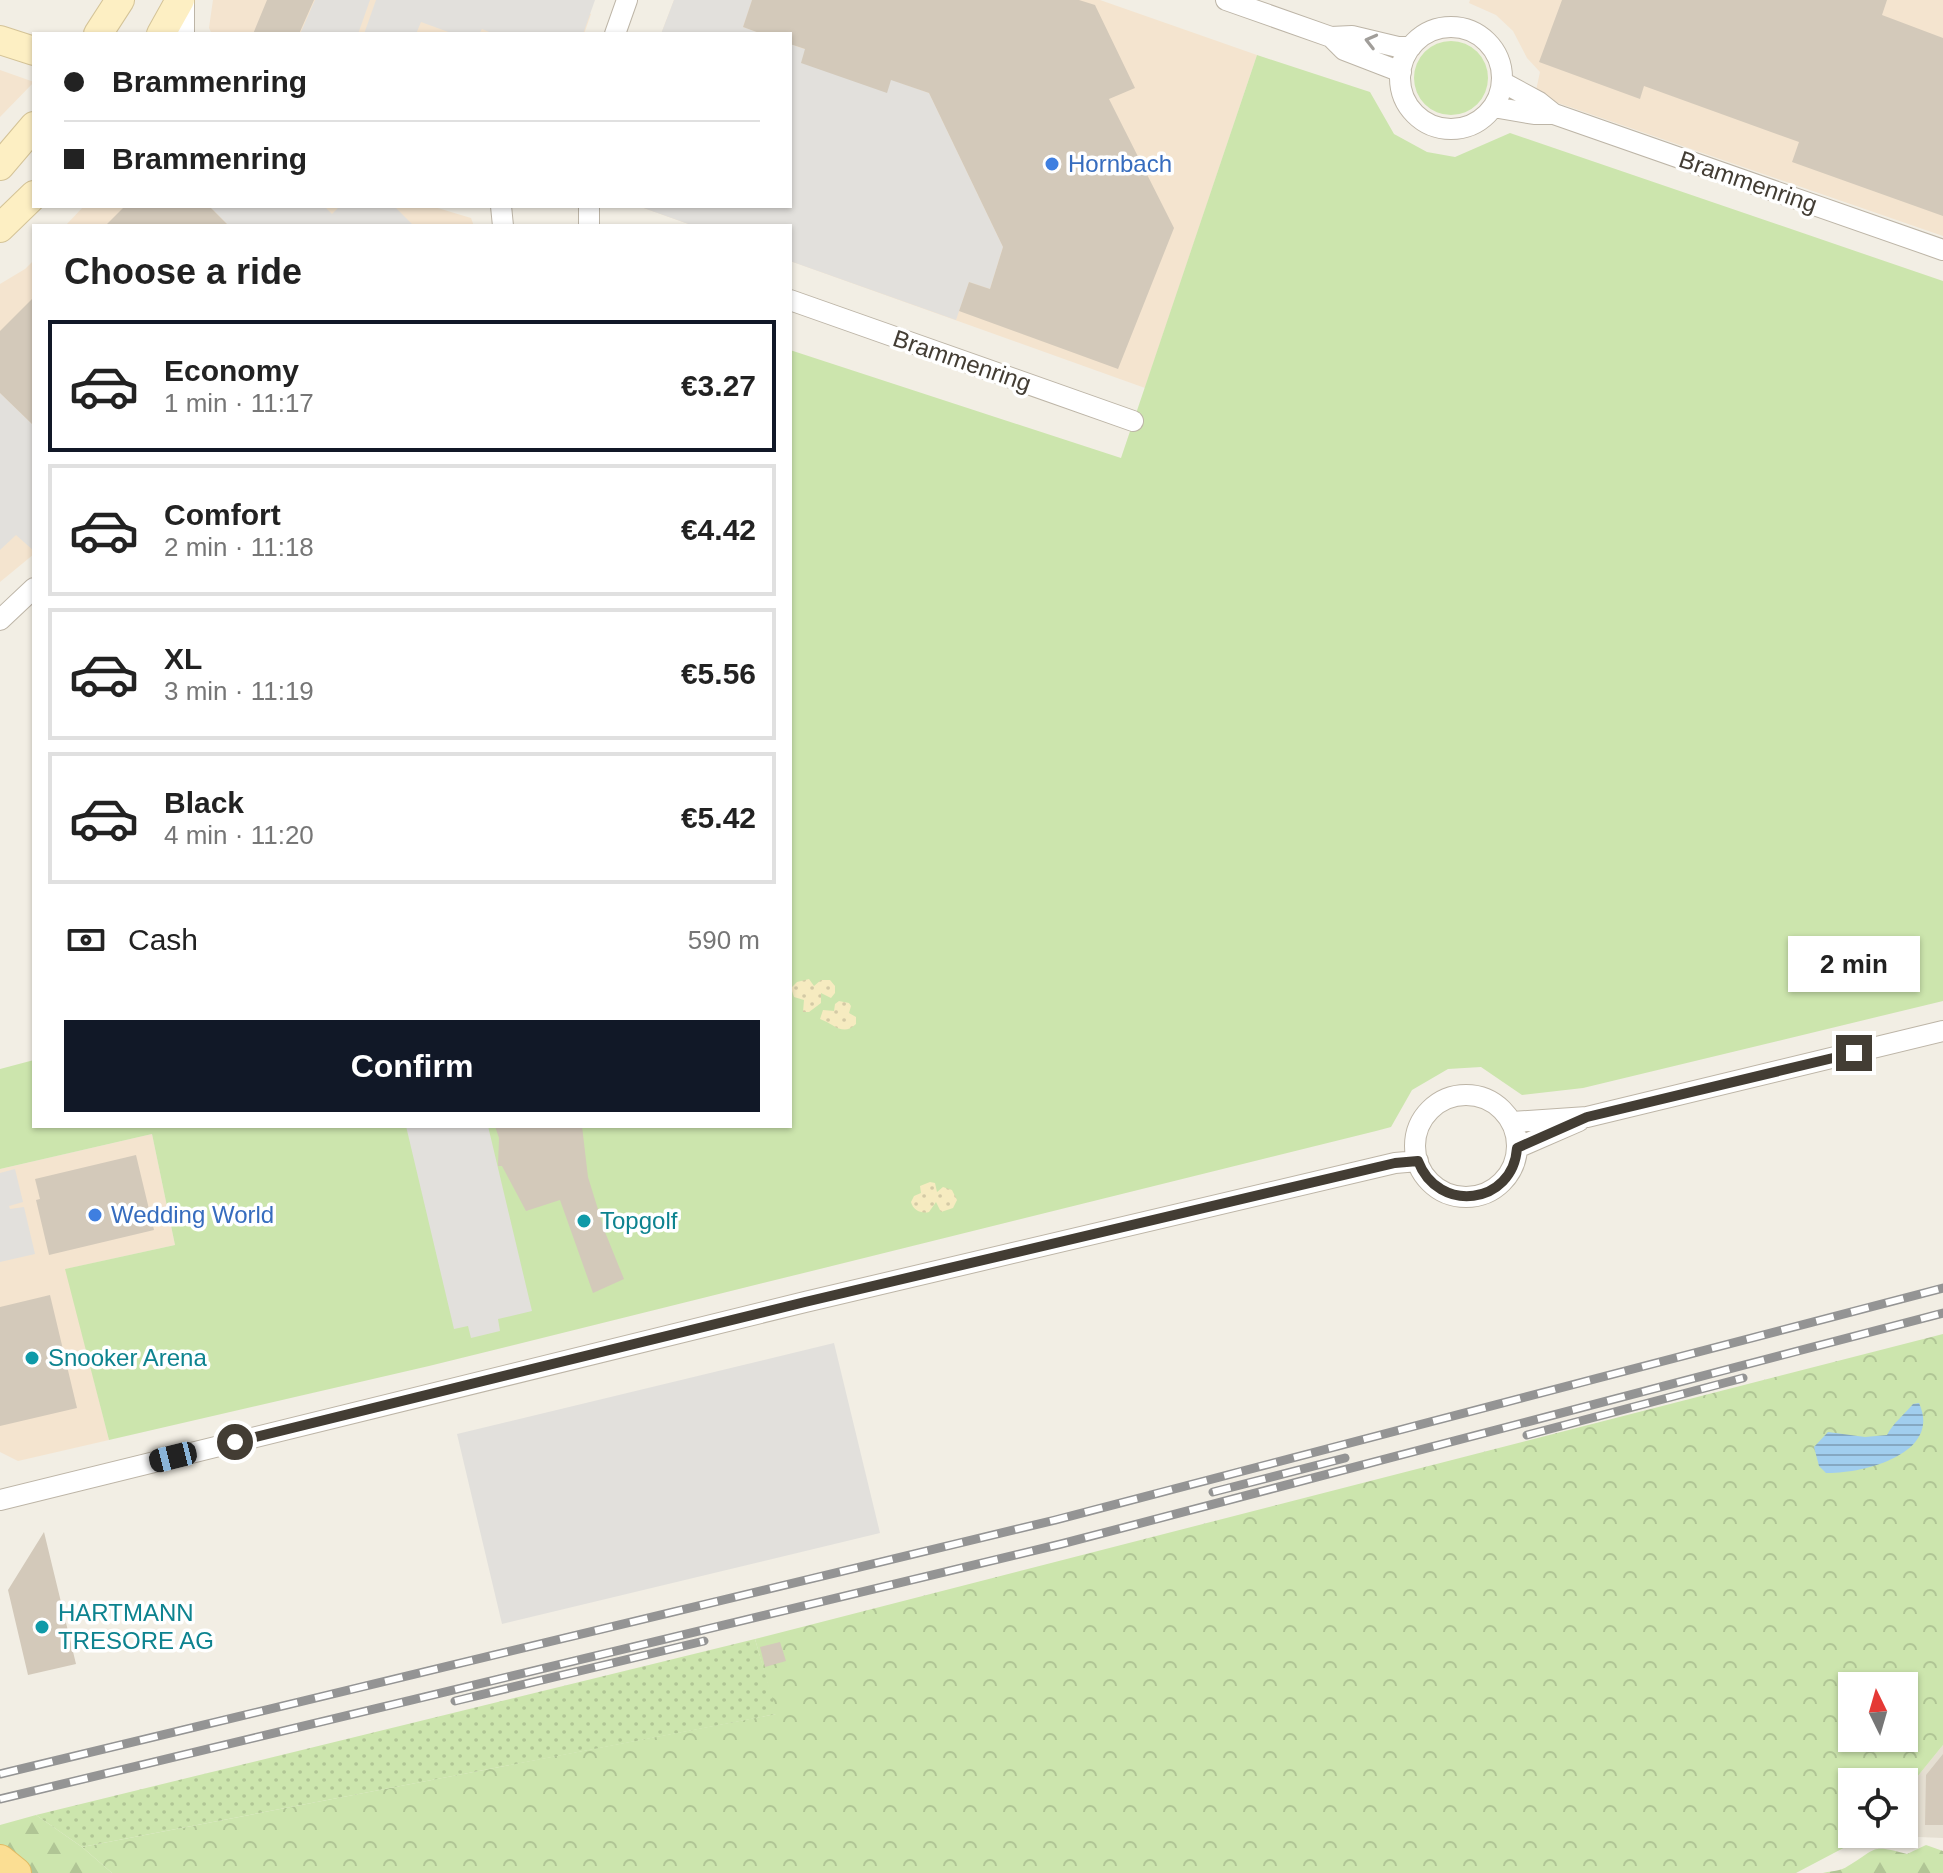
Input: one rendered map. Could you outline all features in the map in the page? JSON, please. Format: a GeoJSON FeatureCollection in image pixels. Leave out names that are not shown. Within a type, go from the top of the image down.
{"type":"FeatureCollection","features":[{"type":"Feature","properties":{"kind":"main road"},"geometry":{"type":"LineString","coordinates":[[99,32],[120,0]]}},
{"type":"Feature","properties":{"kind":"main road"},"geometry":{"type":"LineString","coordinates":[[162,32],[182,0]]}},
{"type":"Feature","properties":{"kind":"main road"},"geometry":{"type":"LineString","coordinates":[[0,40],[32,50]]}},
{"type":"Feature","properties":{"kind":"main road"},"geometry":{"type":"LineString","coordinates":[[0,166],[32,128]]}},
{"type":"Feature","properties":{"kind":"main road"},"geometry":{"type":"LineString","coordinates":[[0,228],[32,197]]}},
{"type":"Feature","properties":{"kind":"street"},"geometry":{"type":"LineString","coordinates":[[182,0],[184,32]]}},
{"type":"Feature","properties":{"kind":"street"},"geometry":{"type":"LineString","coordinates":[[616,32],[627,0]]}},
{"type":"Feature","properties":{"kind":"street"},"geometry":{"type":"LineString","coordinates":[[1226,0],[1331,37],[1352,36],[1411,47]]}},
{"type":"Feature","properties":{"kind":"street"},"geometry":{"type":"LineString","coordinates":[[1454,27],[1470,31],[1484,40],[1493,51],[1502,82],[1493,107],[1482,119],[1467,127],[1450,129],[1434,126],[1419,118],[1407,104],[1402,89],[1401,72],[1411,47],[1423,36],[1438,29],[1454,27]]}},
{"type":"Feature","properties":{"kind":"street"},"geometry":{"type":"LineString","coordinates":[[1331,37],[1344,50],[1401,72]]}},
{"type":"Feature","properties":{"kind":"street","name":"Brammenring"},"geometry":{"type":"LineString","coordinates":[[1502,82],[1554,114]]}},
{"type":"Feature","properties":{"kind":"street","name":"Brammenring"},"geometry":{"type":"LineString","coordinates":[[1493,107],[1554,114],[1943,250]]}},
{"type":"Feature","properties":{"kind":"street","name":"Brammenring"},"geometry":{"type":"LineString","coordinates":[[792,301],[1133,421]]}},
{"type":"Feature","properties":{"kind":"street"},"geometry":{"type":"LineString","coordinates":[[0,620],[32,590]]}},
{"type":"Feature","properties":{"kind":"street"},"geometry":{"type":"LineString","coordinates":[[1512,1122],[1587,1117],[1943,1031]]}},
{"type":"Feature","properties":{"kind":"street"},"geometry":{"type":"LineString","coordinates":[[1463,1095],[1480,1097],[1496,1104],[1512,1122],[1517,1148],[1513,1167],[1501,1183],[1485,1193],[1451,1195],[1434,1186],[1421,1171],[1415,1142],[1420,1124],[1431,1109],[1449,1098],[1463,1095]]}},
{"type":"Feature","properties":{"kind":"street"},"geometry":{"type":"LineString","coordinates":[[1517,1148],[1587,1117]]}},
{"type":"Feature","properties":{"kind":"street"},"geometry":{"type":"LineString","coordinates":[[0,1515],[0,1503],[805,1302],[1395,1163],[1418,1161]]}},
{"type":"Feature","properties":{"kind":"shaded area"},"geometry":{"type":"Polygon","coordinates":[[[213,0],[554,0],[591,14],[585,32],[211,32],[213,0]]]}},
{"type":"Feature","properties":{"kind":"shaded area"},"geometry":{"type":"Polygon","coordinates":[[[315,0],[370,0],[359,32],[301,32],[315,0]]]}},
{"type":"Feature","properties":{"kind":"shaded area"},"geometry":{"type":"Polygon","coordinates":[[[376,0],[595,0],[584,32],[489,32],[482,29],[480,32],[448,32],[421,22],[417,32],[365,32],[376,0]]]}},
{"type":"Feature","properties":{"kind":"shaded area"},"geometry":{"type":"Polygon","coordinates":[[[674,0],[1100,0],[1257,55],[1145,388],[792,262],[792,224],[688,224],[644,208],[792,208],[792,32],[662,32],[674,0]]]}},
{"type":"Feature","properties":{"kind":"shaded area"},"geometry":{"type":"Polygon","coordinates":[[[674,0],[752,0],[743,27],[757,32],[662,32],[674,0]]]}},
{"type":"Feature","properties":{"kind":"shaded area"},"geometry":{"type":"Polygon","coordinates":[[[1470,0],[1943,0],[1943,236],[1535,95],[1540,72],[1527,58],[1513,31],[1496,15],[1469,3],[1470,0]]]}},
{"type":"Feature","properties":{"kind":"shaded area"},"geometry":{"type":"Polygon","coordinates":[[[792,45],[929,93],[1003,247],[990,289],[969,282],[956,320],[792,262],[792,224],[688,224],[644,208],[792,208],[792,45]]]}},
{"type":"Feature","properties":{"kind":"shaded area"},"geometry":{"type":"Polygon","coordinates":[[[0,70],[32,81],[32,84],[0,117],[0,70]]]}},
{"type":"Feature","properties":{"kind":"shaded area"},"geometry":{"type":"Polygon","coordinates":[[[82,208],[438,208],[471,218],[473,224],[67,224],[82,208]]]}},
{"type":"Feature","properties":{"kind":"shaded area"},"geometry":{"type":"Polygon","coordinates":[[[211,208],[326,208],[332,214],[338,208],[396,208],[412,224],[227,224],[211,208]]]}},
{"type":"Feature","properties":{"kind":"shaded area"},"geometry":{"type":"Polygon","coordinates":[[[32,262],[32,556],[0,582],[0,284],[32,262]]]}},
{"type":"Feature","properties":{"kind":"shaded area"},"geometry":{"type":"Polygon","coordinates":[[[0,393],[32,424],[32,549],[16,535],[0,550],[0,393]]]}},
{"type":"Feature","properties":{"kind":"shaded area"},"geometry":{"type":"Polygon","coordinates":[[[406,1128],[488,1128],[532,1311],[498,1319],[500,1331],[471,1338],[468,1326],[454,1329],[406,1128]]]}},
{"type":"Feature","properties":{"kind":"shaded area"},"geometry":{"type":"Polygon","coordinates":[[[152,1134],[175,1245],[66,1269],[109,1440],[18,1461],[0,1452],[0,1169],[152,1134]]]}},
{"type":"Feature","properties":{"kind":"shaded area"},"geometry":{"type":"Polygon","coordinates":[[[15,1169],[23,1202],[9,1206],[10,1209],[24,1207],[35,1254],[0,1262],[0,1173],[15,1169]]]}},
{"type":"Feature","properties":{"kind":"shaded area"},"geometry":{"type":"Polygon","coordinates":[[[834,1343],[880,1533],[502,1624],[457,1434],[834,1343]]]}},
{"type":"Feature","properties":{"kind":"shaded area"},"geometry":{"type":"Polygon","coordinates":[[[1943,1745],[1943,1838],[1918,1837],[1918,1776],[1943,1745]]]}},
{"type":"Feature","properties":{"kind":"green space"},"geometry":{"type":"Polygon","coordinates":[[[1451,41],[1465,44],[1477,52],[1485,64],[1488,78],[1485,92],[1477,104],[1465,112],[1451,115],[1437,112],[1425,104],[1417,92],[1414,78],[1417,64],[1425,52],[1437,44],[1451,41]]]}},
{"type":"Feature","properties":{"kind":"green space"},"geometry":{"type":"Polygon","coordinates":[[[1257,55],[1370,92],[1394,134],[1427,152],[1455,157],[1510,133],[1943,281],[1943,1001],[1583,1088],[1522,1095],[1481,1067],[1448,1069],[1412,1090],[1391,1127],[429,1366],[109,1440],[65,1269],[175,1245],[152,1134],[0,1169],[0,1069],[32,1061],[32,1128],[792,1128],[792,351],[1121,458],[1257,55]]]}},
{"type":"Feature","properties":{"kind":"green space"},"geometry":{"type":"Polygon","coordinates":[[[1943,1334],[1943,1745],[1918,1776],[1918,1768],[1838,1768],[1838,1848],[1843,1848],[1796,1873],[112,1873],[82,1847],[776,1714],[755,1639],[1943,1334]]]}},
{"type":"Feature","properties":{"kind":"green space"},"geometry":{"type":"Polygon","coordinates":[[[755,1639],[777,1714],[82,1847],[36,1815],[755,1639]]]}},
{"type":"Feature","properties":{"kind":"green space"},"geometry":{"type":"Polygon","coordinates":[[[36,1815],[82,1847],[112,1873],[0,1873],[0,1825],[36,1815]]]}},
{"type":"Feature","properties":{"kind":"green space"},"geometry":{"type":"Polygon","coordinates":[[[1926,1845],[1943,1851],[1943,1873],[1823,1873],[1845,1868],[1875,1850],[1907,1854],[1926,1845]]]}},
{"type":"Feature","properties":{"kind":"sand"},"geometry":{"type":"Polygon","coordinates":[[[809,979],[814,986],[821,980],[830,980],[835,986],[835,993],[831,998],[821,993],[821,1003],[809,1012],[803,1012],[804,1000],[794,997],[792,991],[797,982],[809,979]]]}},
{"type":"Feature","properties":{"kind":"sand"},"geometry":{"type":"Polygon","coordinates":[[[839,1001],[849,1003],[849,1013],[856,1017],[856,1024],[851,1028],[838,1028],[820,1019],[823,1010],[834,1011],[839,1001]]]}},
{"type":"Feature","properties":{"kind":"sand"},"geometry":{"type":"Polygon","coordinates":[[[935,1183],[937,1192],[943,1187],[952,1190],[957,1200],[953,1208],[941,1212],[936,1202],[929,1212],[920,1212],[914,1207],[911,1202],[914,1196],[921,1193],[920,1186],[935,1183]]]}},
{"type":"Feature","properties":{"kind":"water"},"geometry":{"type":"Polygon","coordinates":[[[1919,1403],[1923,1421],[1919,1436],[1909,1448],[1894,1458],[1877,1465],[1841,1472],[1826,1473],[1819,1466],[1814,1447],[1828,1432],[1865,1437],[1887,1435],[1913,1404],[1919,1403]]]}},
{"type":"Feature","properties":{"kind":"building"},"geometry":{"type":"Polygon","coordinates":[[[267,0],[314,0],[300,32],[254,32],[267,0]]]}},
{"type":"Feature","properties":{"kind":"building","name":"Hornbach"},"geometry":{"type":"Polygon","coordinates":[[[752,0],[1079,0],[1095,5],[1135,88],[1109,99],[1174,228],[1118,369],[959,311],[969,282],[990,289],[1003,247],[929,93],[891,80],[887,93],[801,63],[805,49],[792,45],[792,32],[757,32],[743,27],[752,0]]]}},
{"type":"Feature","properties":{"kind":"building"},"geometry":{"type":"Polygon","coordinates":[[[1562,0],[1887,0],[1882,15],[1943,38],[1943,216],[1792,162],[1799,142],[1644,86],[1640,99],[1539,62],[1562,0]]]}},
{"type":"Feature","properties":{"kind":"building"},"geometry":{"type":"Polygon","coordinates":[[[123,208],[211,208],[227,224],[107,224],[123,208]]]}},
{"type":"Feature","properties":{"kind":"building"},"geometry":{"type":"Polygon","coordinates":[[[32,299],[32,424],[0,393],[0,331],[32,299]]]}},
{"type":"Feature","properties":{"kind":"building"},"geometry":{"type":"Polygon","coordinates":[[[496,1128],[582,1128],[588,1177],[624,1279],[593,1293],[560,1200],[526,1211],[502,1166],[498,1166],[499,1138],[496,1128]]]}},
{"type":"Feature","properties":{"kind":"building","name":"Wedding World"},"geometry":{"type":"Polygon","coordinates":[[[136,1155],[154,1230],[49,1255],[36,1200],[40,1199],[35,1179],[136,1155]]]}},
{"type":"Feature","properties":{"kind":"building","name":"Snooker Arena"},"geometry":{"type":"Polygon","coordinates":[[[50,1295],[77,1408],[0,1426],[0,1307],[50,1295]]]}},
{"type":"Feature","properties":{"kind":"building","name":"HARTMANN TRESORE AG"},"geometry":{"type":"Polygon","coordinates":[[[44,1532],[76,1664],[28,1675],[8,1590],[44,1532]]]}},
{"type":"Feature","properties":{"kind":"building"},"geometry":{"type":"Polygon","coordinates":[[[780,1642],[786,1661],[765,1667],[760,1647],[780,1642]]]}},
{"type":"Feature","properties":{"kind":"building"},"geometry":{"type":"Polygon","coordinates":[[[1943,1754],[1943,1825],[1925,1825],[1926,1775],[1943,1754]]]}},
{"type":"Feature","properties":{"kind":"railway"},"geometry":{"type":"LineString","coordinates":[[0,1774],[1055,1520],[1943,1288]]}},
{"type":"Feature","properties":{"kind":"railway"},"geometry":{"type":"LineString","coordinates":[[0,1799],[1061,1544],[1943,1313]]}},
{"type":"Feature","properties":{"kind":"railway"},"geometry":{"type":"LineString","coordinates":[[1527,1435],[1743,1378]]}},
{"type":"Feature","properties":{"kind":"railway"},"geometry":{"type":"LineString","coordinates":[[1213,1492],[1345,1458]]}},
{"type":"Feature","properties":{"kind":"railway"},"geometry":{"type":"LineString","coordinates":[[455,1701],[704,1641]]}},
{"type":"Feature","properties":{"kind":"place","name":"Hornbach"},"geometry":{"type":"Point","coordinates":[1052,164]}},
{"type":"Feature","properties":{"kind":"place","name":"Wedding World"},"geometry":{"type":"Point","coordinates":[95,1215]}},
{"type":"Feature","properties":{"kind":"place","name":"Topgolf"},"geometry":{"type":"Point","coordinates":[584,1221]}},
{"type":"Feature","properties":{"kind":"place","name":"Snooker Arena"},"geometry":{"type":"Point","coordinates":[32,1358]}},
{"type":"Feature","properties":{"kind":"place","name":"HARTMANN TRESORE AG"},"geometry":{"type":"Point","coordinates":[42,1627]}},
{"type":"Feature","properties":{"kind":"route"},"geometry":{"type":"LineString","coordinates":[[235,1442],[805,1302],[1395,1163],[1418,1161],[1421,1171],[1442,1192],[1468,1196],[1485,1193],[1507,1176],[1513,1167],[1517,1148],[1587,1117],[1854,1053]]}}]}
